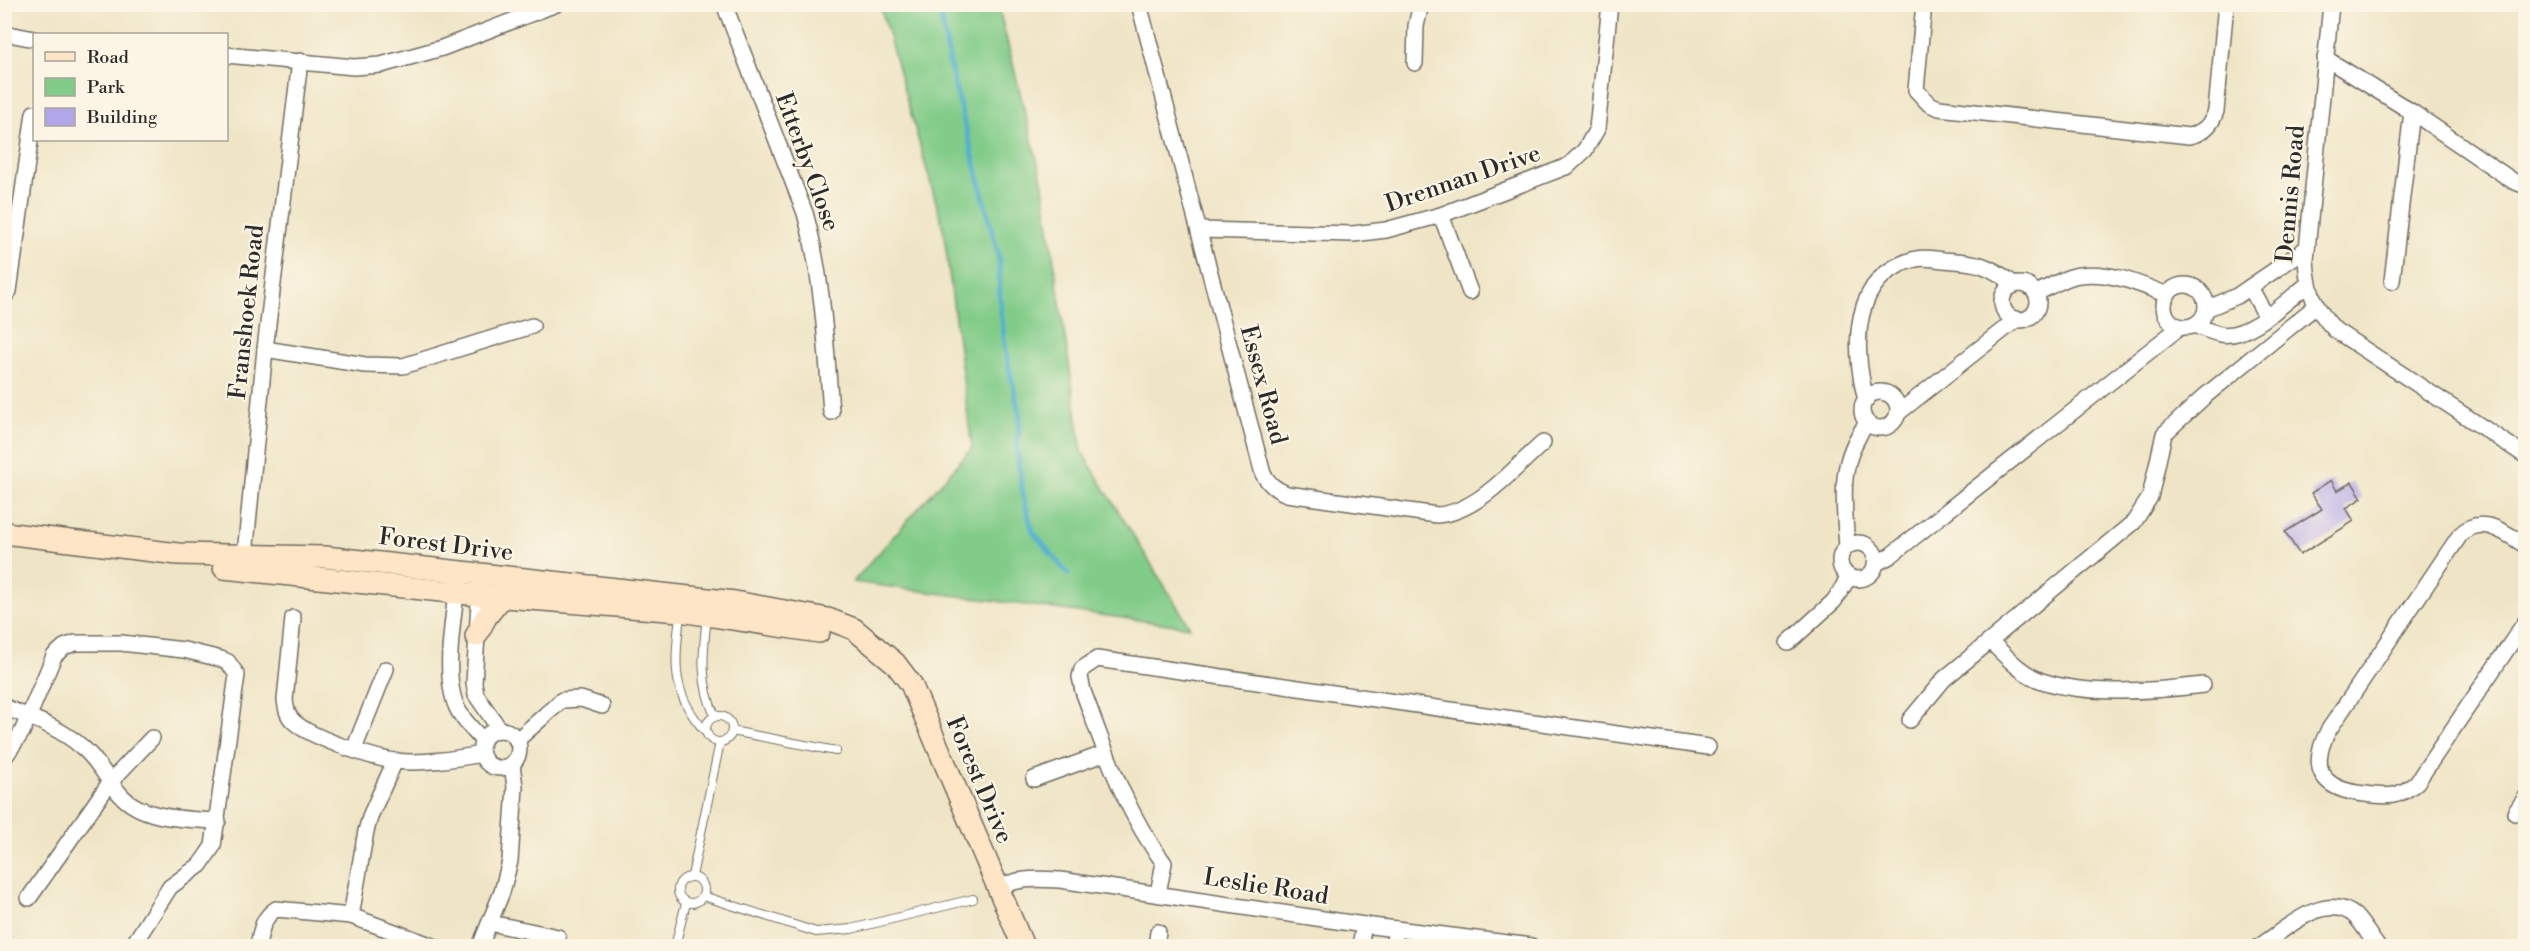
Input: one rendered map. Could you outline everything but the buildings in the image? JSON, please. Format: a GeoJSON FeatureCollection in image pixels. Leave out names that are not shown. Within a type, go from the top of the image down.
{"type":"FeatureCollection","features":[{"type":"Feature","properties":{"kind":"street"},"geometry":{"type":"LineString","coordinates":[[228,55],[354,67],[381,65],[442,48],[556,4]]}},
{"type":"Feature","properties":{"kind":"street","name":"Etterby Close"},"geometry":{"type":"LineString","coordinates":[[724,4],[810,230],[820,288],[831,412]]}},
{"type":"Feature","properties":{"kind":"street","name":"Essex Road"},"geometry":{"type":"LineString","coordinates":[[1139,4],[1263,474],[1276,489],[1287,494],[1437,515],[1450,514],[1478,500],[1543,443]]}},
{"type":"Feature","properties":{"kind":"street"},"geometry":{"type":"LineString","coordinates":[[1415,63],[1416,26],[1421,4]]}},
{"type":"Feature","properties":{"kind":"street","name":"Drennan Drive"},"geometry":{"type":"LineString","coordinates":[[1199,230],[1370,233],[1441,215],[1568,166],[1586,150],[1597,129],[1610,4]]}},
{"type":"Feature","properties":{"kind":"street"},"geometry":{"type":"LineString","coordinates":[[1924,4],[1916,90],[1929,104],[1939,108],[2189,136],[2201,132],[2209,125],[2216,111],[2226,4]]}},
{"type":"Feature","properties":{"kind":"street","name":"Dennis Road"},"geometry":{"type":"LineString","coordinates":[[2331,4],[2307,248],[2307,285],[2316,306],[2336,330],[2526,456]]}},
{"type":"Feature","properties":{"kind":"street"},"geometry":{"type":"LineString","coordinates":[[4,33],[33,39]]}},
{"type":"Feature","properties":{"kind":"street"},"geometry":{"type":"LineString","coordinates":[[2325,58],[2412,112],[2513,181],[2526,186]]}},
{"type":"Feature","properties":{"kind":"street","name":"Franshoek Road"},"geometry":{"type":"LineString","coordinates":[[244,562],[265,349],[300,61]]}},
{"type":"Feature","properties":{"kind":"street"},"geometry":{"type":"LineString","coordinates":[[2392,281],[2412,112]]}},
{"type":"Feature","properties":{"kind":"street"},"geometry":{"type":"LineString","coordinates":[[4,297],[9,291],[33,120]]}},
{"type":"Feature","properties":{"kind":"street"},"geometry":{"type":"LineString","coordinates":[[1441,215],[1470,292]]}},
{"type":"Feature","properties":{"kind":"street"},"geometry":{"type":"LineString","coordinates":[[2205,309],[2237,296],[2307,248]]}},
{"type":"Feature","properties":{"kind":"street"},"geometry":{"type":"LineString","coordinates":[[2015,285],[1985,265],[1917,258],[1890,270],[1871,287],[1862,306],[1858,368],[1866,400],[1862,412],[1867,423],[1883,428],[1893,423],[1898,413],[2017,319]]}},
{"type":"Feature","properties":{"kind":"street"},"geometry":{"type":"LineString","coordinates":[[2036,293],[2078,275],[2107,275],[2167,295]]}},
{"type":"Feature","properties":{"kind":"street"},"geometry":{"type":"LineString","coordinates":[[2015,285],[2028,285],[2036,293],[2036,310],[2028,318],[2017,319],[2007,314],[2002,303],[2006,291],[2015,285]]}},
{"type":"Feature","properties":{"kind":"street"},"geometry":{"type":"LineString","coordinates":[[1875,564],[1890,556],[2187,326],[2199,321],[2205,309],[2203,295],[2192,286],[2178,286],[2167,295],[2164,307],[2165,314],[2174,324],[2187,326],[2221,334],[2238,334],[2307,285]]}},
{"type":"Feature","properties":{"kind":"street"},"geometry":{"type":"LineString","coordinates":[[2250,287],[2266,316]]}},
{"type":"Feature","properties":{"kind":"street"},"geometry":{"type":"LineString","coordinates":[[1910,720],[1944,679],[2134,522],[2151,497],[2164,434],[2205,396],[2316,306]]}},
{"type":"Feature","properties":{"kind":"street"},"geometry":{"type":"LineString","coordinates":[[265,349],[365,365],[403,366],[532,326]]}},
{"type":"Feature","properties":{"kind":"street"},"geometry":{"type":"LineString","coordinates":[[1866,400],[1875,393],[1887,394],[1896,402],[1898,413]]}},
{"type":"Feature","properties":{"kind":"street"},"geometry":{"type":"LineString","coordinates":[[1847,547],[1843,482],[1854,440],[1867,423]]}},
{"type":"Feature","properties":{"kind":"street"},"geometry":{"type":"LineString","coordinates":[[2526,546],[2498,528],[2488,525],[2467,528],[2460,534],[2328,731],[2320,747],[2319,759],[2321,771],[2328,781],[2337,789],[2351,793],[2384,797],[2406,792],[2417,782],[2526,621]]}},
{"type":"Feature","properties":{"kind":"street","name":"Forest Drive"},"geometry":{"type":"LineString","coordinates":[[4,533],[244,562],[708,607],[872,644],[896,663],[911,684],[1023,946]]}},
{"type":"Feature","properties":{"kind":"street"},"geometry":{"type":"LineString","coordinates":[[1859,543],[1874,553],[1874,569],[1866,577],[1860,579],[1849,577],[1842,568],[1840,562],[1843,551],[1847,547],[1859,543]]}},
{"type":"Feature","properties":{"kind":"street","name":"Forest Drive"},"geometry":{"type":"LineString","coordinates":[[4,548],[244,562]]}},
{"type":"Feature","properties":{"kind":"street"},"geometry":{"type":"LineString","coordinates":[[1788,643],[1834,601],[1849,577]]}},
{"type":"Feature","properties":{"kind":"street"},"geometry":{"type":"LineString","coordinates":[[294,618],[286,710],[299,726],[354,749],[395,761],[454,759],[482,748],[493,732],[507,731],[517,740],[519,753],[512,764],[506,767],[494,767],[484,760],[482,748],[463,718],[452,693],[452,648],[458,582]]}},
{"type":"Feature","properties":{"kind":"street"},"geometry":{"type":"LineString","coordinates":[[480,585],[474,683],[476,695],[500,730]]}},
{"type":"Feature","properties":{"kind":"street","name":"Forest Drive"},"geometry":{"type":"LineString","coordinates":[[480,585],[503,596],[681,604]]}},
{"type":"Feature","properties":{"kind":"street"},"geometry":{"type":"LineString","coordinates":[[476,636],[486,617],[503,596]]}},
{"type":"Feature","properties":{"kind":"street"},"geometry":{"type":"LineString","coordinates":[[1991,642],[2017,667],[2041,681],[2082,688],[2162,691],[2203,685]]}},
{"type":"Feature","properties":{"kind":"street"},"geometry":{"type":"LineString","coordinates":[[4,758],[22,732],[54,656],[64,647],[75,643],[121,643],[184,650],[221,658],[228,662],[237,675],[213,846],[208,856],[170,887],[133,945]]}},
{"type":"Feature","properties":{"kind":"street"},"geometry":{"type":"LineString","coordinates":[[1158,893],[1164,863],[1148,842],[1129,808],[1083,691],[1080,677],[1082,669],[1097,659],[1708,747]]}},
{"type":"Feature","properties":{"kind":"street"},"geometry":{"type":"LineString","coordinates":[[354,749],[386,669]]}},
{"type":"Feature","properties":{"kind":"street"},"geometry":{"type":"LineString","coordinates":[[517,740],[562,700],[581,699],[602,706]]}},
{"type":"Feature","properties":{"kind":"street"},"geometry":{"type":"LineString","coordinates":[[4,707],[53,727],[81,746],[95,759],[128,802],[143,809],[176,818],[218,821]]}},
{"type":"Feature","properties":{"kind":"street"},"geometry":{"type":"LineString","coordinates":[[29,898],[111,781],[152,738]]}},
{"type":"Feature","properties":{"kind":"street"},"geometry":{"type":"LineString","coordinates":[[1034,779],[1106,753]]}},
{"type":"Feature","properties":{"kind":"street"},"geometry":{"type":"LineString","coordinates":[[351,916],[366,831],[371,814],[395,761]]}},
{"type":"Feature","properties":{"kind":"street"},"geometry":{"type":"LineString","coordinates":[[480,946],[502,892],[510,861],[515,787],[512,764]]}},
{"type":"Feature","properties":{"kind":"street"},"geometry":{"type":"LineString","coordinates":[[2515,813],[2526,798]]}},
{"type":"Feature","properties":{"kind":"street","name":"Leslie Road"},"geometry":{"type":"LineString","coordinates":[[997,889],[1011,881],[1060,880],[1364,925],[1531,946]]}},
{"type":"Feature","properties":{"kind":"street"},"geometry":{"type":"LineString","coordinates":[[2260,946],[2314,911],[2330,906],[2341,907],[2355,916],[2377,946]]}},
{"type":"Feature","properties":{"kind":"street"},"geometry":{"type":"LineString","coordinates":[[258,946],[262,924],[268,914],[276,909],[351,916],[433,946]]}},
{"type":"Feature","properties":{"kind":"street"},"geometry":{"type":"LineString","coordinates":[[490,923],[558,937]]}},
{"type":"Feature","properties":{"kind":"street"},"geometry":{"type":"LineString","coordinates":[[1360,946],[1364,925]]}},
{"type":"Feature","properties":{"kind":"street"},"geometry":{"type":"LineString","coordinates":[[1393,946],[1396,929]]}},
{"type":"Feature","properties":{"kind":"lane"},"geometry":{"type":"LineString","coordinates":[[681,604],[675,661],[678,684],[687,708],[711,739],[725,741],[732,731]]}},
{"type":"Feature","properties":{"kind":"lane"},"geometry":{"type":"LineString","coordinates":[[708,607],[702,674],[706,695],[715,716]]}},
{"type":"Feature","properties":{"kind":"lane"},"geometry":{"type":"LineString","coordinates":[[706,732],[706,726],[715,716]]}},
{"type":"Feature","properties":{"kind":"lane"},"geometry":{"type":"LineString","coordinates":[[715,716],[728,718],[732,731]]}},
{"type":"Feature","properties":{"kind":"lane"},"geometry":{"type":"LineString","coordinates":[[732,731],[836,752]]}},
{"type":"Feature","properties":{"kind":"lane"},"geometry":{"type":"LineString","coordinates":[[692,876],[720,742]]}},
{"type":"Feature","properties":{"kind":"lane"},"geometry":{"type":"LineString","coordinates":[[692,876],[703,883],[703,896],[693,904],[686,903],[678,896],[678,885],[686,877],[692,876]]}},
{"type":"Feature","properties":{"kind":"lane"},"geometry":{"type":"LineString","coordinates":[[703,896],[816,932],[827,933],[974,899]]}},
{"type":"Feature","properties":{"kind":"lane"},"geometry":{"type":"LineString","coordinates":[[675,946],[686,903]]}},
{"type":"Feature","properties":{"kind":"green space"},"geometry":{"type":"Polygon","coordinates":[[[880,5],[998,5],[1042,180],[1082,452],[1190,627],[853,582],[972,448],[943,227],[880,5]]]}},
{"type":"Feature","properties":{"kind":"waterway"},"geometry":{"type":"LineString","coordinates":[[939,4],[951,70],[999,258],[1000,301],[1006,354],[1020,416],[1017,450],[1023,496],[1033,532],[1068,574]]}}]}
